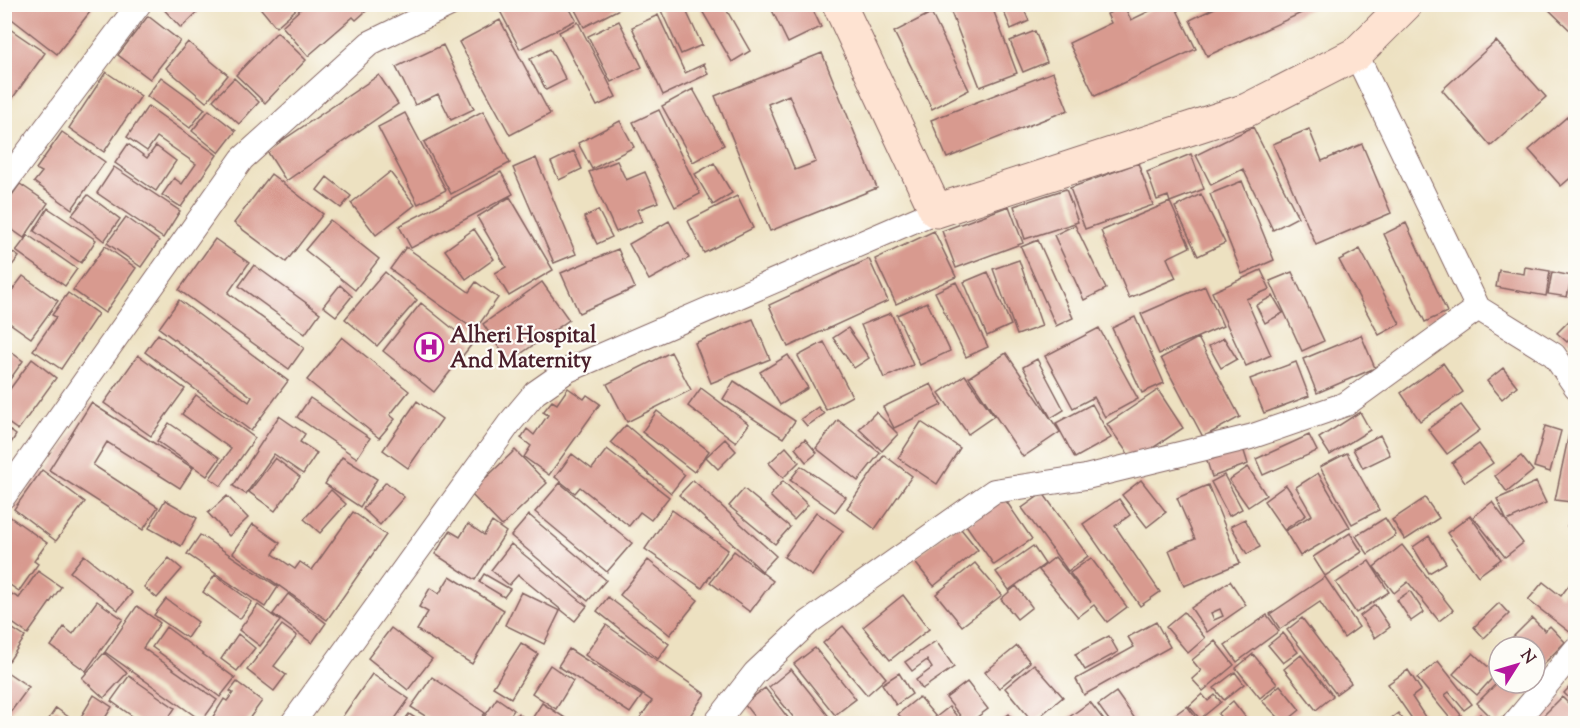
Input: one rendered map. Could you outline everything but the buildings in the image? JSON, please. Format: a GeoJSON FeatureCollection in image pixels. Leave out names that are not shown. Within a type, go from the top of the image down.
{"type":"FeatureCollection","features":[{"type":"Feature","properties":{"kind":"street"},"geometry":{"type":"LineString","coordinates":[[4,184],[139,4]]}},
{"type":"Feature","properties":{"kind":"street"},"geometry":{"type":"LineString","coordinates":[[4,496],[242,159],[370,43],[450,4]]}},
{"type":"Feature","properties":{"kind":"street"},"geometry":{"type":"LineString","coordinates":[[838,4],[936,211]]}},
{"type":"Feature","properties":{"kind":"street"},"geometry":{"type":"LineString","coordinates":[[292,723],[509,424],[535,393],[568,370],[936,211],[1247,110],[1356,54],[1406,4]]}},
{"type":"Feature","properties":{"kind":"street"},"geometry":{"type":"LineString","coordinates":[[1356,54],[1478,308],[1554,355],[1575,387]]}},
{"type":"Feature","properties":{"kind":"street"},"geometry":{"type":"LineString","coordinates":[[715,723],[755,673],[809,622],[994,491],[1086,477],[1250,437],[1346,404],[1478,308]]}},
{"type":"Feature","properties":{"kind":"street"},"geometry":{"type":"LineString","coordinates":[[1514,723],[1575,649]]}},
{"type":"Feature","properties":{"kind":"place","name":"Alheri Hospital And Maternity"},"geometry":{"type":"Point","coordinates":[429,347]}}]}
